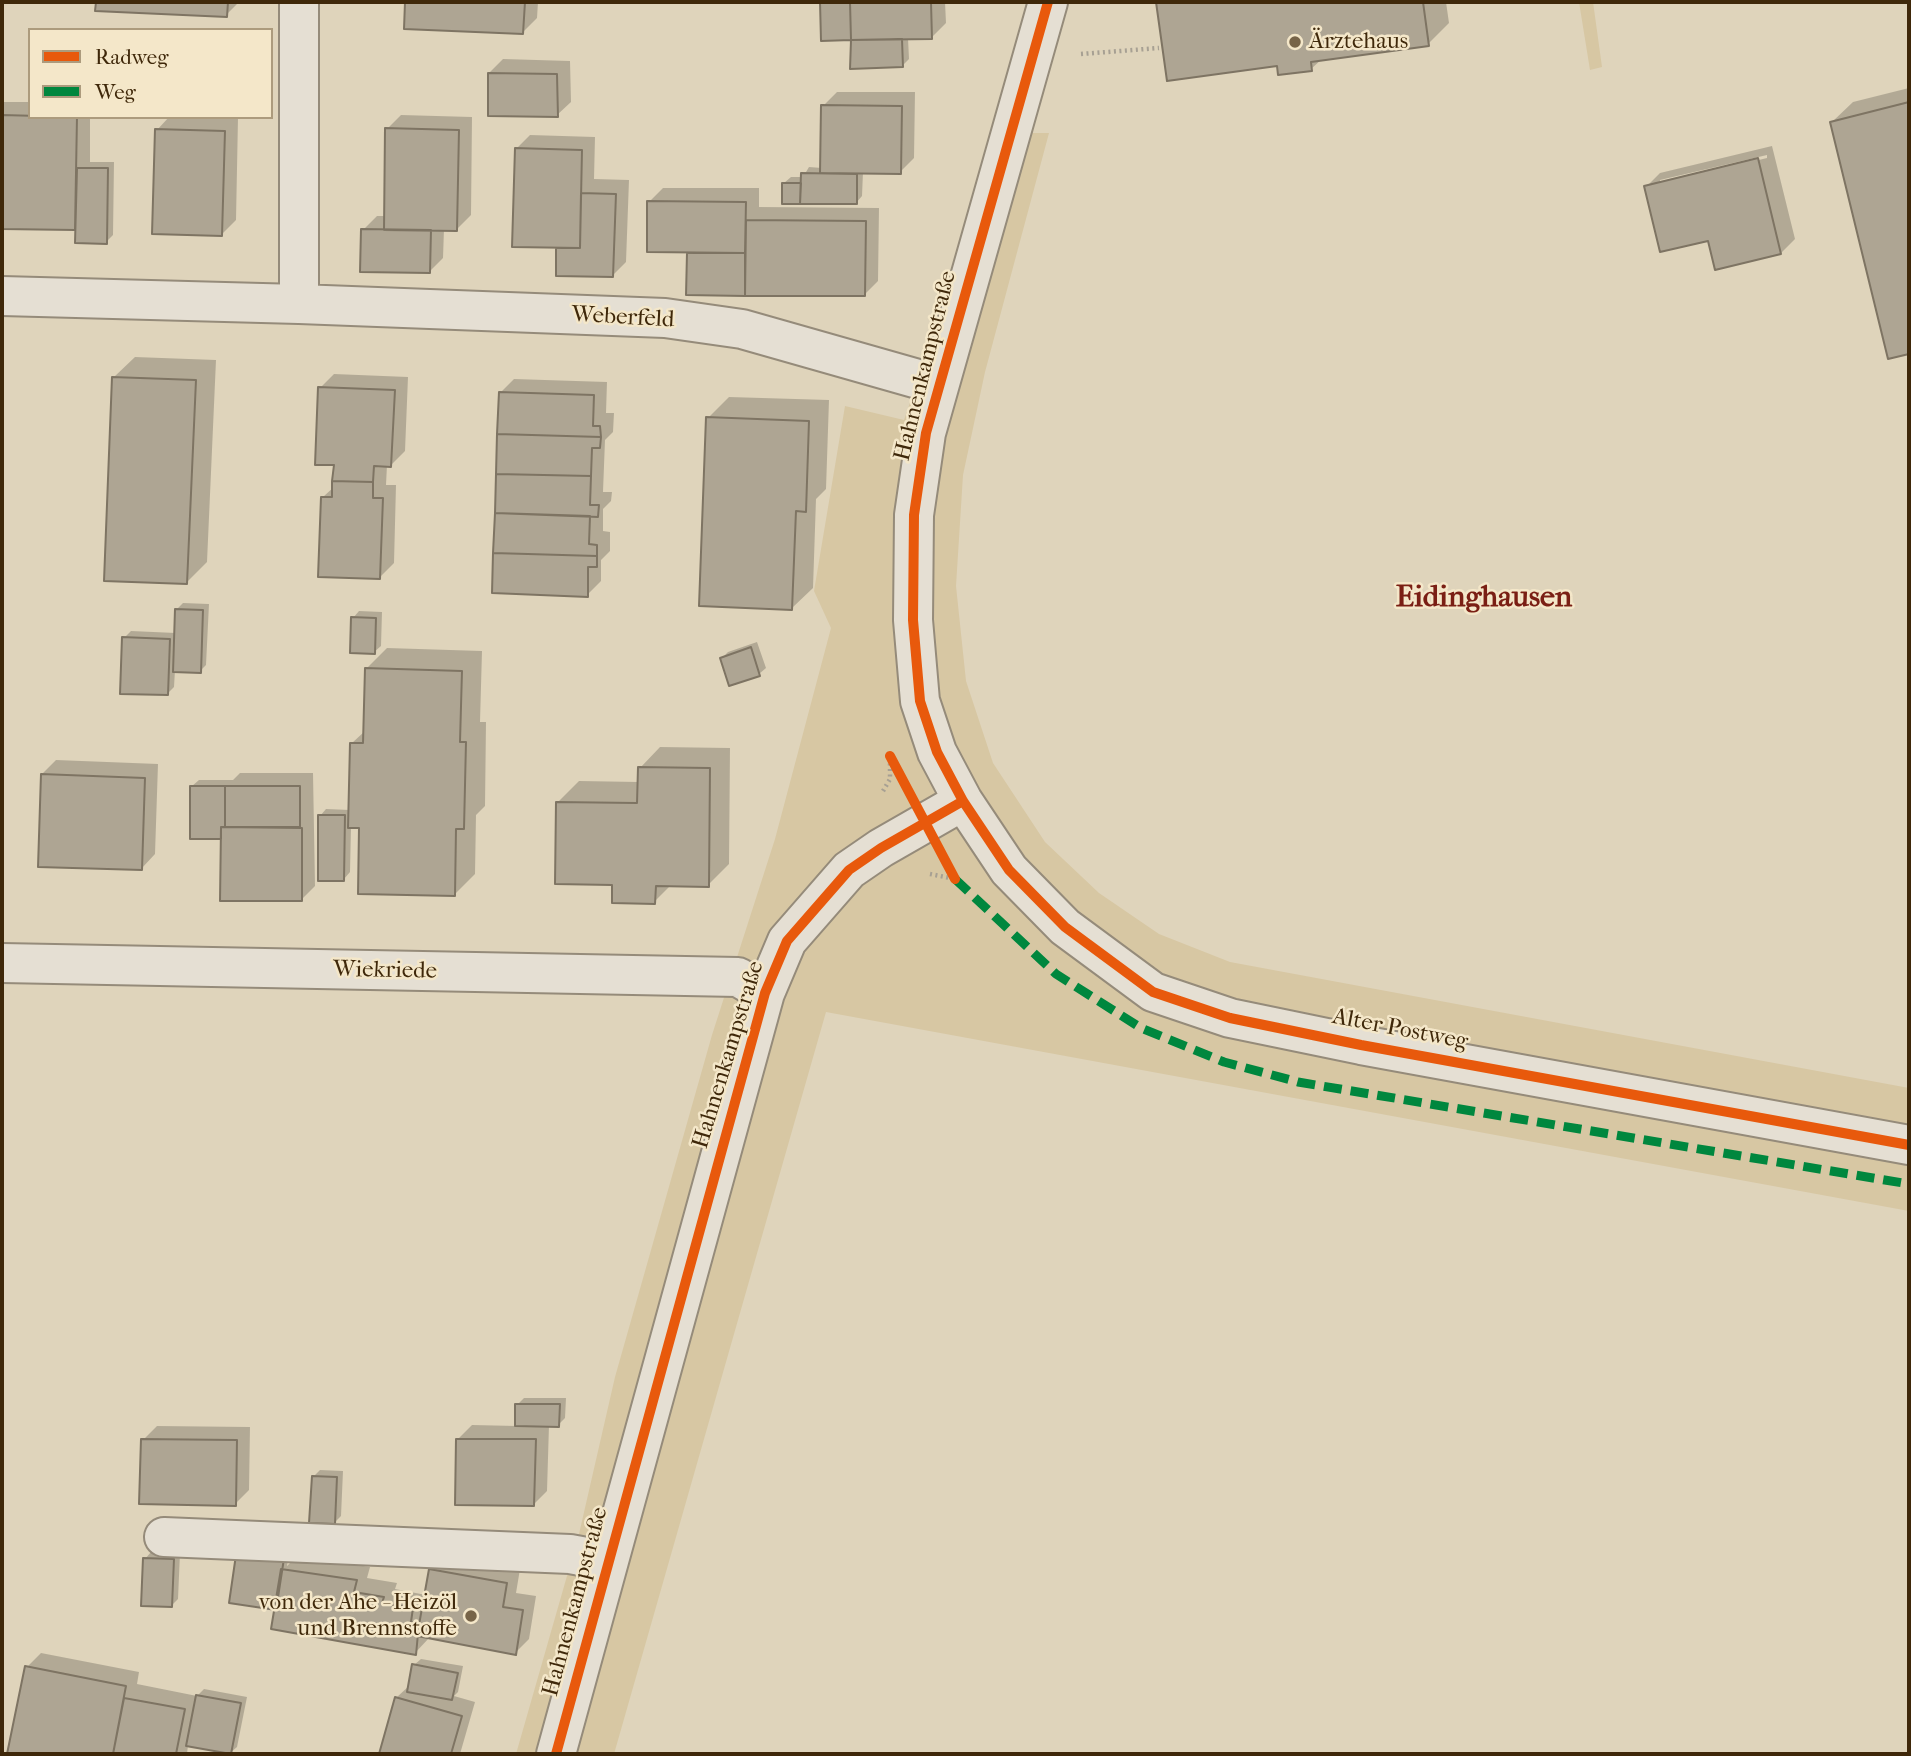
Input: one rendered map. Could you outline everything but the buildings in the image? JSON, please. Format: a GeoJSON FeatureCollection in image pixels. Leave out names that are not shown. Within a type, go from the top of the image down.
{"type":"FeatureCollection","features":[{"type":"Feature","properties":{"kind":"street"},"geometry":{"type":"LineString","coordinates":[[299,2],[299,304]]}},
{"type":"Feature","properties":{"kind":"street","name":"Hahnenkampstraße"},"geometry":{"type":"LineString","coordinates":[[556,1754],[765,993],[787,941],[849,870],[881,848],[963,802],[937,752],[920,701],[913,620],[914,515],[926,433],[1048,2]]}},
{"type":"Feature","properties":{"kind":"street","name":"Weberfeld"},"geometry":{"type":"LineString","coordinates":[[2,296],[665,318],[742,329],[939,385]]}},
{"type":"Feature","properties":{"kind":"street","name":"Alter Postweg"},"geometry":{"type":"LineString","coordinates":[[963,802],[1009,870],[1065,927],[1153,992],[1230,1018],[1348,1042],[1909,1145]]}},
{"type":"Feature","properties":{"kind":"street","name":"Wiekriede"},"geometry":{"type":"LineString","coordinates":[[2,963],[738,977],[765,993]]}},
{"type":"Feature","properties":{"kind":"street"},"geometry":{"type":"LineString","coordinates":[[164,1537],[570,1554],[608,1562]]}},
{"type":"Feature","properties":{"kind":"path"},"geometry":{"type":"LineString","coordinates":[[1072,54],[1159,48]]}},
{"type":"Feature","properties":{"kind":"path"},"geometry":{"type":"LineString","coordinates":[[890,756],[955,879]]}},
{"type":"Feature","properties":{"kind":"shaded area"},"geometry":{"type":"Polygon","coordinates":[[[1579,2],[1593,2],[1602,67],[1590,70],[1579,2]]]}},
{"type":"Feature","properties":{"kind":"shaded area"},"geometry":{"type":"Polygon","coordinates":[[[1004,133],[1049,133],[985,372],[963,475],[956,586],[966,681],[993,763],[1045,842],[1099,893],[1159,934],[1230,962],[1909,1088],[1909,1211],[826,1012],[614,1754],[516,1754],[579,1534],[615,1377],[712,1035],[775,839],[831,628],[814,591],[845,406],[904,420],[1004,133]]]}},
{"type":"Feature","properties":{"kind":"marked path"},"geometry":{"type":"LineString","coordinates":[[955,879],[1056,974],[1141,1028],[1224,1062],[1298,1082],[1909,1184]]}},
{"type":"Feature","properties":{"kind":"cycle path"},"geometry":{"type":"LineString","coordinates":[[1048,2],[926,433],[914,515],[913,620],[920,701],[937,752],[963,801],[1009,870],[1065,927],[1153,992],[1230,1018],[1361,1045],[1909,1145]]}},
{"type":"Feature","properties":{"kind":"cycle path"},"geometry":{"type":"LineString","coordinates":[[890,756],[955,879]]}},
{"type":"Feature","properties":{"kind":"cycle path"},"geometry":{"type":"LineString","coordinates":[[556,1754],[765,993],[787,941],[849,870],[881,848],[963,801]]}},
{"type":"Feature","properties":{"kind":"place","name":"Ärztehaus"},"geometry":{"type":"Point","coordinates":[1295,42]}},
{"type":"Feature","properties":{"kind":"place","name":"von der Ahe - Heizöl und Brennstoffe"},"geometry":{"type":"Point","coordinates":[471,1616]}},
{"type":"Feature","properties":{"kind":"district","name":"Eidinghausen"},"geometry":{"type":"Point","coordinates":[1484,599]}}]}
